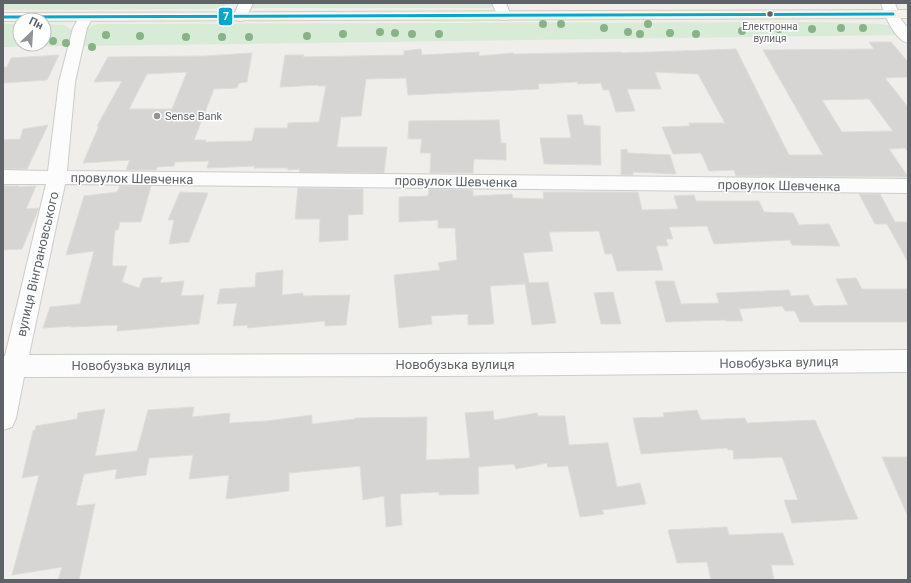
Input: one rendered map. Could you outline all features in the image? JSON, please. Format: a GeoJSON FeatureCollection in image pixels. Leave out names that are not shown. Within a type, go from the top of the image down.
{"type":"FeatureCollection","features":[{"type":"Feature","properties":{"kind":"main road"},"geometry":{"type":"LineString","coordinates":[[3,17],[240,17],[501,9],[890,9],[908,14]]}},
{"type":"Feature","properties":{"kind":"street"},"geometry":{"type":"LineString","coordinates":[[240,17],[246,3]]}},
{"type":"Feature","properties":{"kind":"street"},"geometry":{"type":"LineString","coordinates":[[890,9],[893,19],[908,38]]}},
{"type":"Feature","properties":{"kind":"street","name":"вулиця Вінграновського"},"geometry":{"type":"LineString","coordinates":[[3,418],[8,367],[57,177],[67,82],[80,28],[86,17]]}},
{"type":"Feature","properties":{"kind":"street","name":"провулок Шевченка"},"geometry":{"type":"LineString","coordinates":[[3,177],[908,186]]}},
{"type":"Feature","properties":{"kind":"street","name":"Новобузька вулиця"},"geometry":{"type":"LineString","coordinates":[[8,367],[43,364],[447,365],[908,361]]}},
{"type":"Feature","properties":{"kind":"green space"},"geometry":{"type":"Polygon","coordinates":[[[3,3],[231,3],[214,9],[3,10],[3,3]]]}},
{"type":"Feature","properties":{"kind":"green space"},"geometry":{"type":"Polygon","coordinates":[[[250,3],[494,3],[495,5],[490,8],[252,8],[250,7],[250,3]]]}},
{"type":"Feature","properties":{"kind":"green space"},"geometry":{"type":"Polygon","coordinates":[[[818,22],[888,25],[900,35],[81,46],[87,28],[97,24],[818,22]]]}},
{"type":"Feature","properties":{"kind":"green space"},"geometry":{"type":"Polygon","coordinates":[[[3,24],[12,24],[12,47],[3,47],[3,24]]]}},
{"type":"Feature","properties":{"kind":"green space"},"geometry":{"type":"Polygon","coordinates":[[[52,24],[64,25],[74,31],[71,46],[52,46],[52,24]]]}},
{"type":"Feature","properties":{"kind":"building"},"geometry":{"type":"Polygon","coordinates":[[[869,42],[891,42],[908,62],[908,77],[885,78],[908,107],[908,152],[905,148],[889,149],[908,177],[736,176],[734,170],[709,171],[701,153],[673,154],[662,127],[690,126],[689,123],[725,123],[698,74],[655,72],[661,89],[627,89],[635,111],[616,112],[609,90],[603,90],[601,83],[578,84],[577,82],[538,84],[539,89],[408,95],[406,78],[366,79],[361,116],[341,117],[337,147],[387,147],[384,173],[299,172],[300,169],[288,170],[288,168],[254,168],[255,166],[207,168],[209,161],[175,162],[174,166],[157,167],[156,170],[126,170],[130,160],[83,163],[99,126],[97,126],[122,81],[94,82],[108,57],[205,56],[252,53],[247,82],[239,83],[237,88],[214,89],[194,140],[206,140],[205,142],[252,141],[255,128],[287,128],[288,123],[319,122],[326,86],[280,87],[285,55],[304,55],[303,57],[404,55],[404,51],[421,49],[422,55],[479,52],[479,56],[513,53],[622,53],[736,49],[789,155],[823,155],[763,50],[874,49],[869,42]],[[187,72],[147,74],[129,109],[172,109],[187,72]],[[869,99],[822,100],[842,132],[893,131],[869,99]]]}},
{"type":"Feature","properties":{"kind":"building"},"geometry":{"type":"Polygon","coordinates":[[[59,55],[47,80],[3,83],[3,67],[7,67],[11,58],[59,55]]]}},
{"type":"Feature","properties":{"kind":"building"},"geometry":{"type":"Polygon","coordinates":[[[567,115],[582,115],[584,125],[600,126],[601,165],[544,164],[540,138],[571,138],[567,115]]]}},
{"type":"Feature","properties":{"kind":"building"},"geometry":{"type":"Polygon","coordinates":[[[499,120],[501,143],[506,143],[506,160],[474,159],[473,173],[430,173],[431,153],[420,153],[422,139],[408,139],[409,121],[499,120]]]}},
{"type":"Feature","properties":{"kind":"building"},"geometry":{"type":"Polygon","coordinates":[[[48,125],[27,169],[3,169],[3,140],[20,139],[23,129],[48,125]]]}},
{"type":"Feature","properties":{"kind":"building"},"geometry":{"type":"Polygon","coordinates":[[[627,149],[628,153],[670,155],[676,174],[633,172],[633,175],[621,175],[621,150],[627,149]]]}},
{"type":"Feature","properties":{"kind":"building"},"geometry":{"type":"Polygon","coordinates":[[[3,186],[36,186],[26,209],[39,208],[22,249],[3,250],[3,186]]]}},
{"type":"Feature","properties":{"kind":"building"},"geometry":{"type":"Polygon","coordinates":[[[120,186],[151,186],[141,222],[120,222],[118,230],[115,230],[112,266],[127,266],[122,282],[139,288],[143,278],[162,277],[160,283],[184,281],[181,296],[204,295],[199,324],[117,331],[118,325],[43,328],[50,307],[80,304],[94,251],[66,255],[84,196],[117,192],[120,186]]]}},
{"type":"Feature","properties":{"kind":"building"},"geometry":{"type":"Polygon","coordinates":[[[298,188],[363,189],[363,214],[348,215],[348,240],[319,242],[320,219],[295,219],[298,188]]]}},
{"type":"Feature","properties":{"kind":"building"},"geometry":{"type":"Polygon","coordinates":[[[429,189],[473,190],[473,196],[512,194],[513,198],[544,199],[543,192],[638,192],[642,210],[678,209],[674,196],[694,195],[696,201],[759,201],[764,212],[793,213],[799,225],[829,224],[840,246],[792,245],[790,240],[714,244],[707,226],[669,227],[673,239],[666,239],[668,246],[656,246],[663,270],[617,271],[612,254],[605,254],[599,231],[549,232],[553,251],[523,253],[529,283],[548,282],[556,323],[532,325],[525,284],[490,286],[494,324],[468,325],[468,314],[431,316],[432,324],[399,328],[394,275],[440,270],[438,263],[457,260],[455,228],[438,228],[438,220],[399,222],[399,197],[428,196],[429,189]]]}},
{"type":"Feature","properties":{"kind":"building"},"geometry":{"type":"Polygon","coordinates":[[[180,192],[208,193],[189,242],[169,244],[174,220],[168,220],[180,192]]]}},
{"type":"Feature","properties":{"kind":"building"},"geometry":{"type":"Polygon","coordinates":[[[859,194],[880,194],[895,222],[908,222],[908,262],[887,224],[875,224],[859,194]]]}},
{"type":"Feature","properties":{"kind":"building"},"geometry":{"type":"Polygon","coordinates":[[[283,270],[282,295],[303,293],[303,296],[350,295],[346,325],[325,326],[325,321],[247,328],[248,325],[233,326],[237,303],[217,304],[220,289],[255,287],[256,273],[283,270]]]}},
{"type":"Feature","properties":{"kind":"building"},"geometry":{"type":"Polygon","coordinates":[[[856,278],[862,289],[908,289],[908,322],[800,322],[795,311],[785,311],[782,306],[739,309],[743,321],[725,320],[666,322],[655,281],[674,281],[681,304],[719,303],[716,293],[789,290],[791,296],[808,295],[814,306],[848,305],[836,279],[856,278]]]}},
{"type":"Feature","properties":{"kind":"building"},"geometry":{"type":"Polygon","coordinates":[[[613,292],[621,324],[601,324],[594,293],[613,292]]]}},
{"type":"Feature","properties":{"kind":"building"},"geometry":{"type":"Polygon","coordinates":[[[194,407],[192,417],[230,413],[229,423],[267,421],[312,415],[312,424],[355,418],[427,417],[426,460],[470,458],[465,413],[493,411],[494,420],[537,413],[538,416],[565,416],[569,445],[608,443],[617,487],[640,483],[646,504],[602,510],[604,514],[580,517],[568,466],[548,467],[547,463],[516,469],[514,464],[478,467],[479,494],[439,495],[439,492],[400,494],[402,525],[386,527],[384,496],[363,500],[360,466],[289,473],[289,491],[226,499],[229,475],[189,479],[193,455],[149,458],[146,475],[115,479],[117,469],[84,474],[76,506],[95,504],[79,580],[58,580],[62,567],[12,575],[39,475],[22,478],[33,431],[35,430],[36,426],[77,419],[78,413],[105,409],[95,456],[137,451],[148,410],[194,407]]]}},
{"type":"Feature","properties":{"kind":"building"},"geometry":{"type":"Polygon","coordinates":[[[697,410],[701,420],[745,418],[747,423],[815,420],[858,519],[792,523],[784,500],[798,500],[782,457],[734,459],[733,450],[728,450],[727,448],[641,454],[633,418],[664,417],[663,413],[697,410]]]}},
{"type":"Feature","properties":{"kind":"building"},"geometry":{"type":"Polygon","coordinates":[[[882,457],[908,457],[908,517],[882,457]]]}},
{"type":"Feature","properties":{"kind":"building"},"geometry":{"type":"Polygon","coordinates":[[[727,527],[729,535],[783,533],[794,565],[771,565],[774,580],[711,580],[707,562],[677,563],[668,530],[727,527]]]}},
{"type":"Feature","properties":{"kind":"transit line","name":"7"},"geometry":{"type":"LineString","coordinates":[[3,17],[893,14]]}},
{"type":"Feature","properties":{"kind":"place","name":"Електронна вулиця"},"geometry":{"type":"Point","coordinates":[770,14]}},
{"type":"Feature","properties":{"kind":"place","name":"Sense Bank"},"geometry":{"type":"Point","coordinates":[157,116]}}]}
